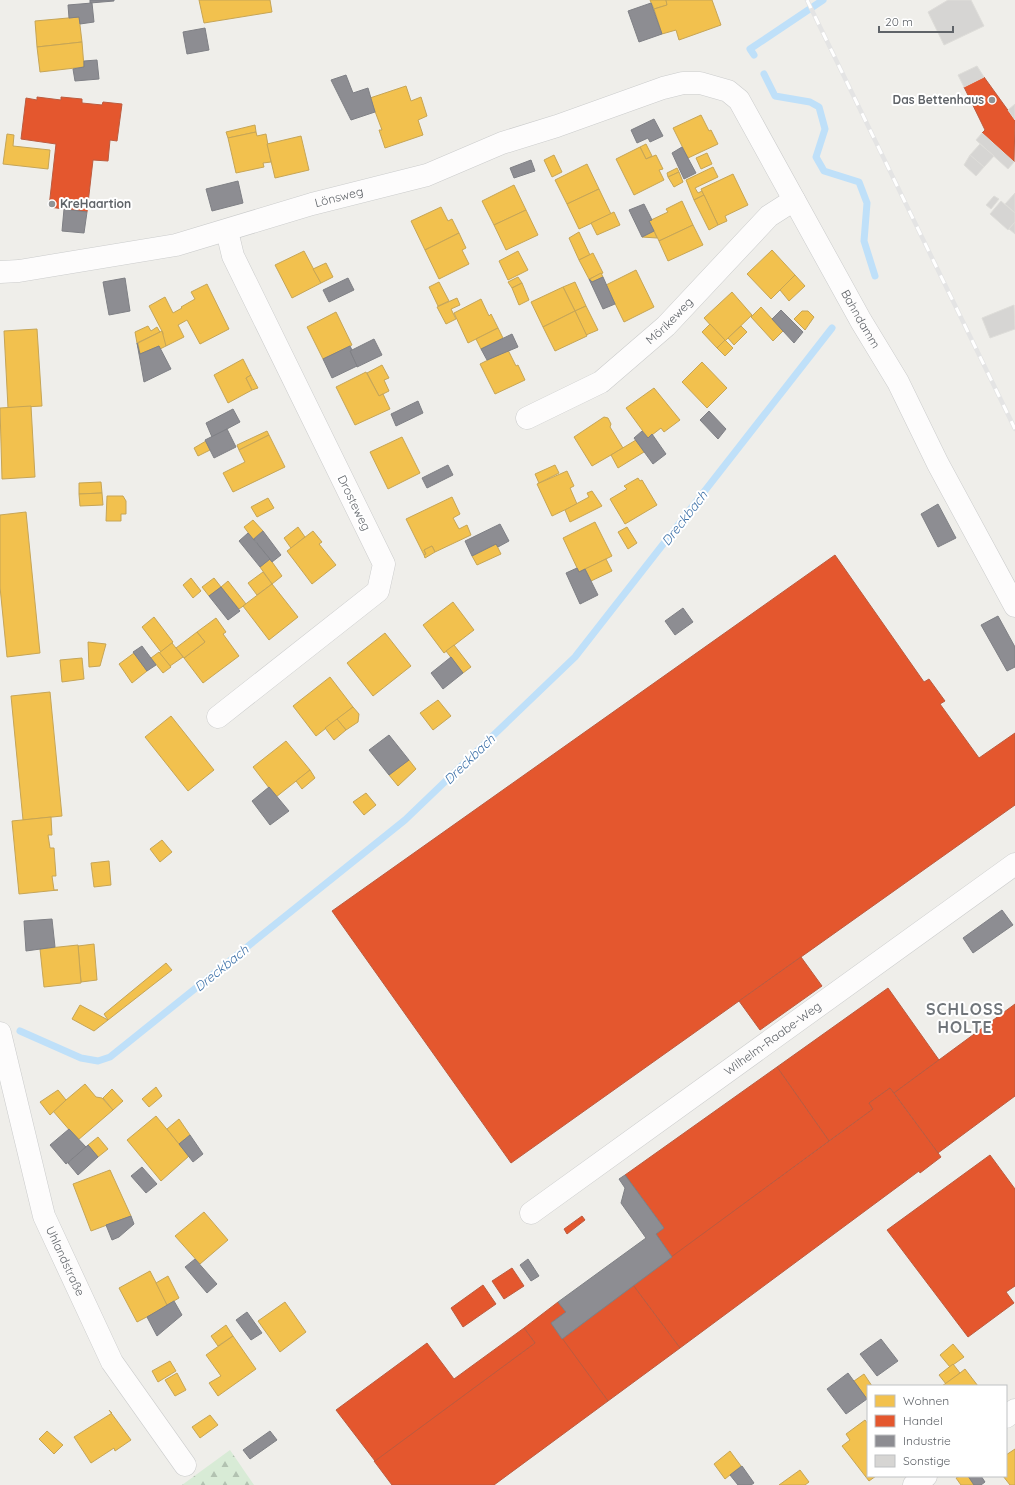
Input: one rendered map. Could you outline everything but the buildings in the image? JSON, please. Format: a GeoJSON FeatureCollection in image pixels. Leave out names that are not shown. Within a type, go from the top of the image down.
{"type":"FeatureCollection","features":[{"type":"Feature","properties":{"kind":"street","name":"Bahndamm"},"geometry":{"type":"LineString","coordinates":[[668,87],[684,83],[700,83],[728,91],[739,100],[861,321],[898,382],[938,464],[1015,606]]}},
{"type":"Feature","properties":{"kind":"street","name":"Lönsweg"},"geometry":{"type":"LineString","coordinates":[[0,272],[19,271],[176,245],[227,231],[312,204],[427,175],[502,142],[557,126],[668,87]]}},
{"type":"Feature","properties":{"kind":"street","name":"Mörikeweg"},"geometry":{"type":"LineString","coordinates":[[527,418],[600,382],[666,326],[769,216],[794,200]]}},
{"type":"Feature","properties":{"kind":"street","name":"Drosteweg"},"geometry":{"type":"LineString","coordinates":[[218,717],[378,591],[384,564],[233,256],[227,231]]}},
{"type":"Feature","properties":{"kind":"street","name":"Wilhelm-Raabe-Weg"},"geometry":{"type":"LineString","coordinates":[[531,1214],[1015,864]]}},
{"type":"Feature","properties":{"kind":"street","name":"Uhlandstraße"},"geometry":{"type":"LineString","coordinates":[[0,1033],[44,1216],[112,1362],[185,1465]]}},
{"type":"Feature","properties":{"kind":"street"},"geometry":{"type":"LineString","coordinates":[[1007,1416],[1015,1410]]}},
{"type":"Feature","properties":{"kind":"street"},"geometry":{"type":"LineString","coordinates":[[914,1485],[925,1477]]}},
{"type":"Feature","properties":{"kind":"green space"},"geometry":{"type":"Polygon","coordinates":[[[230,1450],[254,1485],[182,1485],[230,1450]]]}},
{"type":"Feature","properties":{"kind":"waterway","name":"Dreckbach"},"geometry":{"type":"LineString","coordinates":[[754,55],[750,49],[823,0]]}},
{"type":"Feature","properties":{"kind":"waterway","name":"Dreckbach"},"geometry":{"type":"LineString","coordinates":[[764,74],[775,96],[810,102],[819,107],[825,129],[816,157],[824,171],[859,182],[867,203],[864,241],[875,276]]}},
{"type":"Feature","properties":{"kind":"waterway","name":"Dreckbach"},"geometry":{"type":"LineString","coordinates":[[20,1031],[81,1058],[98,1061],[110,1057],[405,820],[575,657],[832,328]]}},
{"type":"Feature","properties":{"kind":"railway"},"geometry":{"type":"LineString","coordinates":[[807,0],[1015,429]]}},
{"type":"Feature","properties":{"kind":"place","name":"Das Bettenhaus"},"geometry":{"type":"Point","coordinates":[992,100]}},
{"type":"Feature","properties":{"kind":"place","name":"KreHaartion"},"geometry":{"type":"Point","coordinates":[52,204]}},
{"type":"Feature","properties":{"kind":"district","name":"SCHLOSS HOLTE"},"geometry":{"type":"Point","coordinates":[965,1018]}}]}
